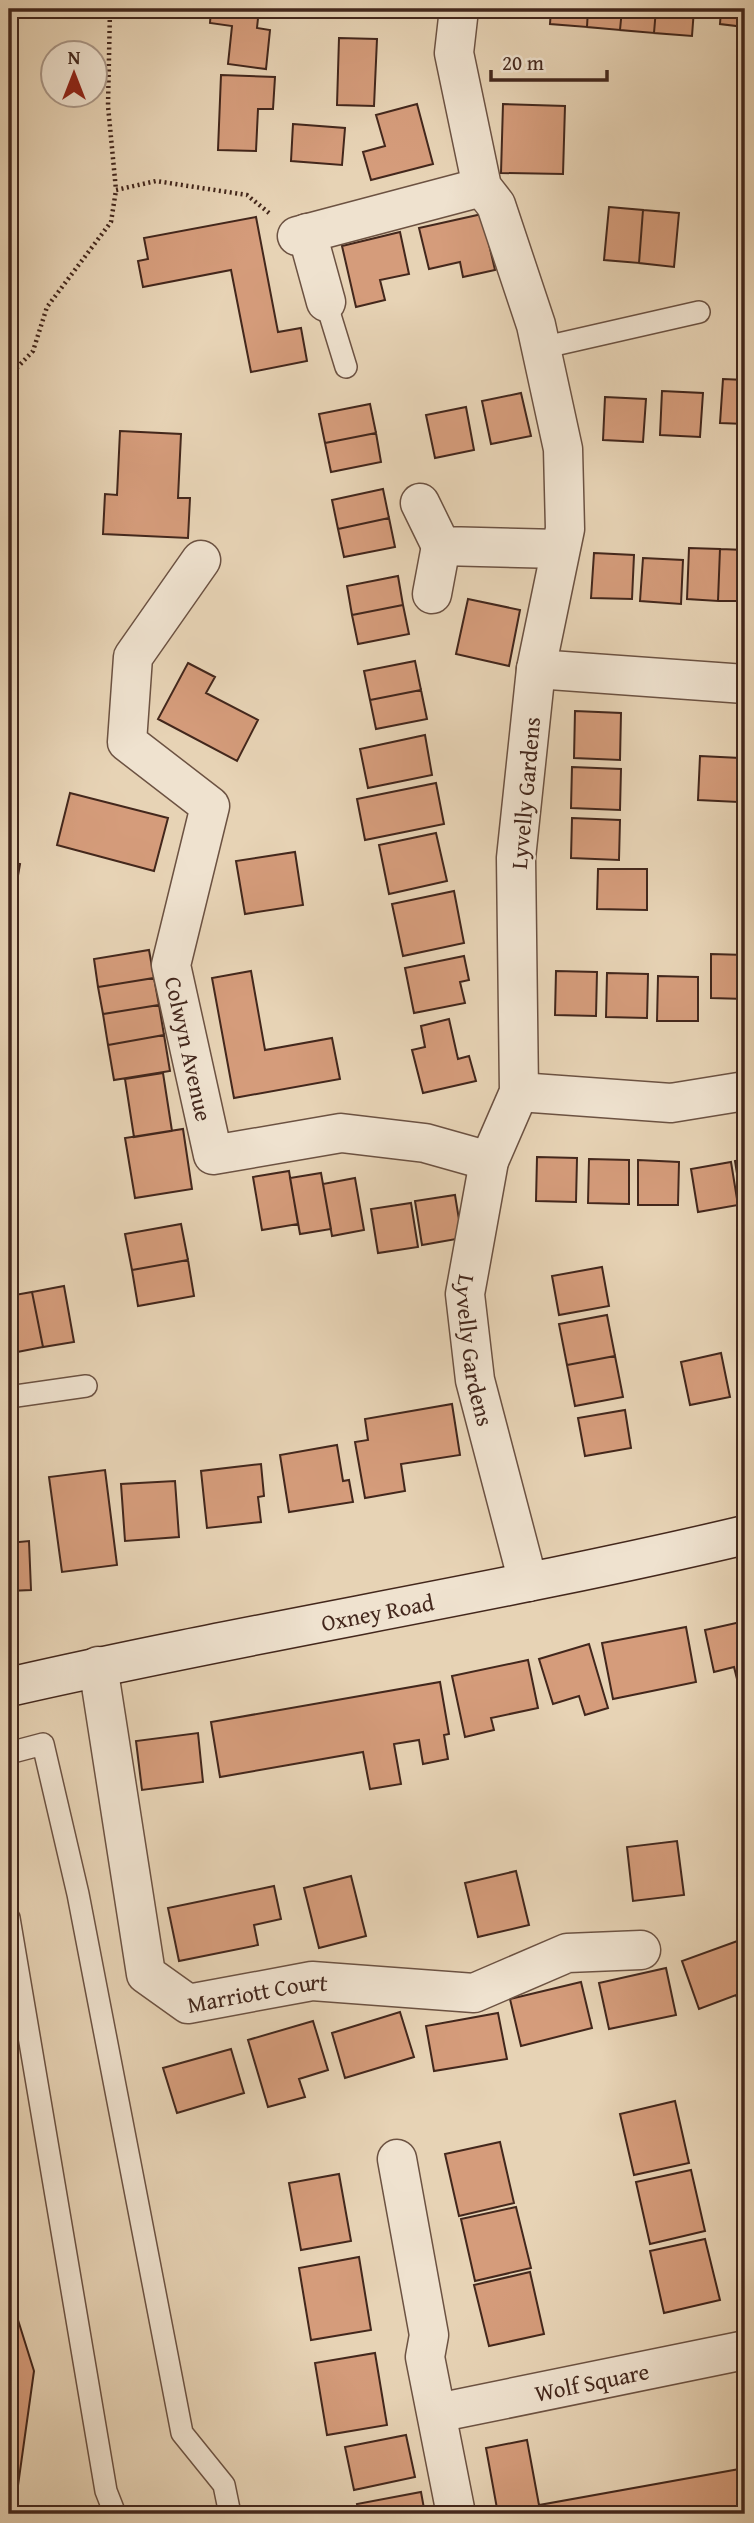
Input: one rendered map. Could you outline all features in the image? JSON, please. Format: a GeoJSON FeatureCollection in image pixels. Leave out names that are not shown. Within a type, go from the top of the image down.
{"type":"FeatureCollection","features":[{"type":"Feature","properties":{"kind":"street","name":"Lyvelly Gardens"},"geometry":{"type":"LineString","coordinates":[[458,9],[454,53],[482,187],[496,205],[536,325],[563,449],[565,529],[536,669],[516,858],[519,1092],[489,1161],[466,1294],[475,1381],[528,1582]]}},
{"type":"Feature","properties":{"kind":"street"},"geometry":{"type":"LineString","coordinates":[[326,302],[302,234],[482,187]]}},
{"type":"Feature","properties":{"kind":"street"},"geometry":{"type":"LineString","coordinates":[[420,503],[442,546],[432,594]]}},
{"type":"Feature","properties":{"kind":"street"},"geometry":{"type":"LineString","coordinates":[[442,546],[559,549]]}},
{"type":"Feature","properties":{"kind":"street","name":"Colwyn Avenue"},"geometry":{"type":"LineString","coordinates":[[201,560],[133,657],[127,742],[210,806],[171,965],[213,1155],[341,1133],[425,1143],[489,1161]]}},
{"type":"Feature","properties":{"kind":"street"},"geometry":{"type":"LineString","coordinates":[[536,669],[745,684]]}},
{"type":"Feature","properties":{"kind":"street"},"geometry":{"type":"LineString","coordinates":[[519,1092],[671,1103],[745,1091]]}},
{"type":"Feature","properties":{"kind":"street","name":"Oxney Road"},"geometry":{"type":"LineString","coordinates":[[9,1687],[98,1666],[528,1582],[745,1535]]}},
{"type":"Feature","properties":{"kind":"street","name":"Marriott Court"},"geometry":{"type":"LineString","coordinates":[[98,1666],[146,1973],[188,2004],[312,1981],[474,1993],[567,1953],[641,1950]]}},
{"type":"Feature","properties":{"kind":"street"},"geometry":{"type":"LineString","coordinates":[[397,2159],[429,2335],[425,2357],[456,2514]]}},
{"type":"Feature","properties":{"kind":"street","name":"Wolf Square"},"geometry":{"type":"LineString","coordinates":[[437,2413],[745,2350]]}},
{"type":"Feature","properties":{"kind":"lane"},"geometry":{"type":"LineString","coordinates":[[326,302],[346,367]]}},
{"type":"Feature","properties":{"kind":"lane"},"geometry":{"type":"LineString","coordinates":[[541,348],[699,312]]}},
{"type":"Feature","properties":{"kind":"lane"},"geometry":{"type":"LineString","coordinates":[[9,1397],[86,1386]]}},
{"type":"Feature","properties":{"kind":"lane"},"geometry":{"type":"LineString","coordinates":[[9,1753],[43,1744],[80,1907],[182,2433],[224,2485],[230,2514]]}},
{"type":"Feature","properties":{"kind":"lane"},"geometry":{"type":"LineString","coordinates":[[9,1918],[13,1963],[103,2478],[115,2514]]}},
{"type":"Feature","properties":{"kind":"path"},"geometry":{"type":"LineString","coordinates":[[9,376],[33,351],[47,307],[111,222],[116,190],[108,106],[110,9]]}},
{"type":"Feature","properties":{"kind":"path"},"geometry":{"type":"LineString","coordinates":[[116,190],[156,181],[247,195],[302,234]]}},
{"type":"Feature","properties":{"kind":"building"},"geometry":{"type":"Polygon","coordinates":[[[211,9],[259,9],[257,28],[270,30],[266,69],[228,64],[232,26],[210,23],[211,9]]]}},
{"type":"Feature","properties":{"kind":"building"},"geometry":{"type":"Polygon","coordinates":[[[551,9],[588,9],[587,27],[550,24],[551,9]]]}},
{"type":"Feature","properties":{"kind":"building"},"geometry":{"type":"Polygon","coordinates":[[[588,9],[622,9],[620,30],[587,27],[588,9]]]}},
{"type":"Feature","properties":{"kind":"building"},"geometry":{"type":"Polygon","coordinates":[[[622,9],[656,9],[654,33],[620,30],[622,9]]]}},
{"type":"Feature","properties":{"kind":"building"},"geometry":{"type":"Polygon","coordinates":[[[656,9],[694,9],[692,36],[654,33],[656,9]]]}},
{"type":"Feature","properties":{"kind":"building"},"geometry":{"type":"Polygon","coordinates":[[[712,9],[745,9],[745,27],[720,24],[721,10],[712,9]]]}},
{"type":"Feature","properties":{"kind":"building"},"geometry":{"type":"Polygon","coordinates":[[[339,38],[377,39],[374,106],[337,105],[339,38]]]}},
{"type":"Feature","properties":{"kind":"building"},"geometry":{"type":"Polygon","coordinates":[[[221,75],[275,77],[273,109],[258,109],[256,151],[218,150],[221,75]]]}},
{"type":"Feature","properties":{"kind":"building"},"geometry":{"type":"Polygon","coordinates":[[[417,104],[433,164],[371,180],[363,152],[385,146],[376,115],[417,104]]]}},
{"type":"Feature","properties":{"kind":"building"},"geometry":{"type":"Polygon","coordinates":[[[503,104],[565,106],[563,174],[501,173],[503,104]]]}},
{"type":"Feature","properties":{"kind":"building"},"geometry":{"type":"Polygon","coordinates":[[[293,124],[345,128],[342,165],[291,161],[293,124]]]}},
{"type":"Feature","properties":{"kind":"building"},"geometry":{"type":"Polygon","coordinates":[[[609,207],[643,210],[639,263],[604,260],[609,207]]]}},
{"type":"Feature","properties":{"kind":"building"},"geometry":{"type":"Polygon","coordinates":[[[643,210],[679,213],[674,267],[639,263],[643,210]]]}},
{"type":"Feature","properties":{"kind":"building"},"geometry":{"type":"Polygon","coordinates":[[[482,214],[495,270],[463,277],[460,262],[429,269],[419,228],[482,214]]]}},
{"type":"Feature","properties":{"kind":"building"},"geometry":{"type":"Polygon","coordinates":[[[256,217],[278,332],[301,328],[307,361],[251,372],[231,270],[143,287],[138,261],[148,259],[144,238],[256,217]]]}},
{"type":"Feature","properties":{"kind":"building"},"geometry":{"type":"Polygon","coordinates":[[[400,232],[409,274],[380,280],[385,300],[356,307],[342,246],[400,232]]]}},
{"type":"Feature","properties":{"kind":"building"},"geometry":{"type":"Polygon","coordinates":[[[723,379],[745,380],[745,424],[720,423],[723,379]]]}},
{"type":"Feature","properties":{"kind":"building"},"geometry":{"type":"Polygon","coordinates":[[[662,391],[703,393],[700,437],[660,435],[662,391]]]}},
{"type":"Feature","properties":{"kind":"building"},"geometry":{"type":"Polygon","coordinates":[[[521,393],[531,436],[491,444],[482,401],[521,393]]]}},
{"type":"Feature","properties":{"kind":"building"},"geometry":{"type":"Polygon","coordinates":[[[605,397],[646,399],[643,442],[603,440],[605,397]]]}},
{"type":"Feature","properties":{"kind":"building"},"geometry":{"type":"Polygon","coordinates":[[[370,404],[376,433],[325,443],[319,414],[370,404]]]}},
{"type":"Feature","properties":{"kind":"building"},"geometry":{"type":"Polygon","coordinates":[[[466,407],[474,450],[435,458],[426,415],[466,407]]]}},
{"type":"Feature","properties":{"kind":"building"},"geometry":{"type":"Polygon","coordinates":[[[120,431],[181,434],[178,498],[190,498],[188,538],[103,534],[105,494],[117,495],[120,431]]]}},
{"type":"Feature","properties":{"kind":"building"},"geometry":{"type":"Polygon","coordinates":[[[376,433],[381,462],[331,472],[325,443],[376,433]]]}},
{"type":"Feature","properties":{"kind":"building"},"geometry":{"type":"Polygon","coordinates":[[[383,489],[389,518],[338,529],[332,500],[383,489]]]}},
{"type":"Feature","properties":{"kind":"building"},"geometry":{"type":"Polygon","coordinates":[[[389,518],[395,547],[344,557],[338,529],[389,518]]]}},
{"type":"Feature","properties":{"kind":"building"},"geometry":{"type":"Polygon","coordinates":[[[689,548],[720,549],[718,601],[687,599],[689,548]]]}},
{"type":"Feature","properties":{"kind":"building"},"geometry":{"type":"Polygon","coordinates":[[[720,549],[745,550],[745,601],[718,601],[720,549]]]}},
{"type":"Feature","properties":{"kind":"building"},"geometry":{"type":"Polygon","coordinates":[[[594,553],[634,555],[632,599],[591,598],[594,553]]]}},
{"type":"Feature","properties":{"kind":"building"},"geometry":{"type":"Polygon","coordinates":[[[643,558],[683,560],[681,604],[640,601],[643,558]]]}},
{"type":"Feature","properties":{"kind":"building"},"geometry":{"type":"Polygon","coordinates":[[[398,576],[403,605],[352,615],[347,586],[398,576]]]}},
{"type":"Feature","properties":{"kind":"building"},"geometry":{"type":"Polygon","coordinates":[[[468,599],[520,610],[509,666],[456,654],[468,599]]]}},
{"type":"Feature","properties":{"kind":"building"},"geometry":{"type":"Polygon","coordinates":[[[403,605],[409,634],[358,644],[352,615],[403,605]]]}},
{"type":"Feature","properties":{"kind":"building"},"geometry":{"type":"Polygon","coordinates":[[[415,661],[421,690],[370,700],[364,671],[415,661]]]}},
{"type":"Feature","properties":{"kind":"building"},"geometry":{"type":"Polygon","coordinates":[[[188,663],[215,677],[206,693],[258,720],[237,761],[158,719],[188,663]]]}},
{"type":"Feature","properties":{"kind":"building"},"geometry":{"type":"Polygon","coordinates":[[[421,690],[427,719],[376,729],[370,700],[421,690]]]}},
{"type":"Feature","properties":{"kind":"building"},"geometry":{"type":"Polygon","coordinates":[[[575,711],[621,713],[620,760],[574,758],[575,711]]]}},
{"type":"Feature","properties":{"kind":"building"},"geometry":{"type":"Polygon","coordinates":[[[425,735],[432,775],[368,788],[360,749],[425,735]]]}},
{"type":"Feature","properties":{"kind":"building"},"geometry":{"type":"Polygon","coordinates":[[[700,756],[740,758],[738,802],[698,800],[700,756]]]}},
{"type":"Feature","properties":{"kind":"building"},"geometry":{"type":"Polygon","coordinates":[[[572,767],[621,769],[620,810],[571,808],[572,767]]]}},
{"type":"Feature","properties":{"kind":"building"},"geometry":{"type":"Polygon","coordinates":[[[436,783],[444,824],[365,840],[357,799],[436,783]]]}},
{"type":"Feature","properties":{"kind":"building"},"geometry":{"type":"Polygon","coordinates":[[[70,793],[168,818],[154,871],[57,845],[70,793]]]}},
{"type":"Feature","properties":{"kind":"building"},"geometry":{"type":"Polygon","coordinates":[[[572,818],[620,820],[619,860],[571,858],[572,818]]]}},
{"type":"Feature","properties":{"kind":"building"},"geometry":{"type":"Polygon","coordinates":[[[436,833],[447,881],[389,894],[379,845],[436,833]]]}},
{"type":"Feature","properties":{"kind":"building"},"geometry":{"type":"Polygon","coordinates":[[[295,852],[303,905],[245,914],[236,861],[295,852]]]}},
{"type":"Feature","properties":{"kind":"building"},"geometry":{"type":"Polygon","coordinates":[[[9,862],[20,864],[16,887],[9,885],[9,862]]]}},
{"type":"Feature","properties":{"kind":"building"},"geometry":{"type":"Polygon","coordinates":[[[598,869],[647,869],[647,910],[597,909],[598,869]]]}},
{"type":"Feature","properties":{"kind":"building"},"geometry":{"type":"Polygon","coordinates":[[[454,891],[464,943],[403,956],[392,904],[454,891]]]}},
{"type":"Feature","properties":{"kind":"building"},"geometry":{"type":"Polygon","coordinates":[[[149,950],[154,978],[98,987],[94,959],[149,950]]]}},
{"type":"Feature","properties":{"kind":"building"},"geometry":{"type":"Polygon","coordinates":[[[711,954],[745,955],[745,999],[711,998],[711,954]]]}},
{"type":"Feature","properties":{"kind":"building"},"geometry":{"type":"Polygon","coordinates":[[[464,956],[469,980],[460,982],[465,1003],[414,1013],[405,968],[464,956]]]}},
{"type":"Feature","properties":{"kind":"building"},"geometry":{"type":"Polygon","coordinates":[[[251,971],[265,1050],[332,1038],[340,1079],[234,1098],[212,978],[251,971]]]}},
{"type":"Feature","properties":{"kind":"building"},"geometry":{"type":"Polygon","coordinates":[[[556,971],[597,972],[596,1016],[555,1015],[556,971]]]}},
{"type":"Feature","properties":{"kind":"building"},"geometry":{"type":"Polygon","coordinates":[[[607,973],[648,974],[647,1018],[606,1017],[607,973]]]}},
{"type":"Feature","properties":{"kind":"building"},"geometry":{"type":"Polygon","coordinates":[[[658,976],[698,977],[698,1021],[657,1021],[658,976]]]}},
{"type":"Feature","properties":{"kind":"building"},"geometry":{"type":"Polygon","coordinates":[[[154,978],[159,1005],[103,1014],[98,987],[154,978]]]}},
{"type":"Feature","properties":{"kind":"building"},"geometry":{"type":"Polygon","coordinates":[[[159,1005],[164,1035],[108,1045],[103,1014],[159,1005]]]}},
{"type":"Feature","properties":{"kind":"building"},"geometry":{"type":"Polygon","coordinates":[[[449,1019],[458,1059],[469,1056],[476,1081],[423,1093],[412,1050],[425,1047],[421,1026],[449,1019]]]}},
{"type":"Feature","properties":{"kind":"building"},"geometry":{"type":"Polygon","coordinates":[[[164,1035],[170,1071],[114,1080],[108,1045],[164,1035]]]}},
{"type":"Feature","properties":{"kind":"building"},"geometry":{"type":"Polygon","coordinates":[[[163,1073],[172,1131],[134,1137],[125,1079],[163,1073]]]}},
{"type":"Feature","properties":{"kind":"building"},"geometry":{"type":"Polygon","coordinates":[[[183,1129],[192,1189],[135,1198],[125,1138],[183,1129]]]}},
{"type":"Feature","properties":{"kind":"building"},"geometry":{"type":"Polygon","coordinates":[[[537,1157],[577,1158],[576,1202],[536,1201],[537,1157]]]}},
{"type":"Feature","properties":{"kind":"building"},"geometry":{"type":"Polygon","coordinates":[[[589,1159],[629,1160],[629,1204],[588,1203],[589,1159]]]}},
{"type":"Feature","properties":{"kind":"building"},"geometry":{"type":"Polygon","coordinates":[[[745,1159],[745,1204],[742,1205],[735,1161],[745,1159]]]}},
{"type":"Feature","properties":{"kind":"building"},"geometry":{"type":"Polygon","coordinates":[[[638,1160],[679,1162],[678,1205],[638,1205],[638,1160]]]}},
{"type":"Feature","properties":{"kind":"building"},"geometry":{"type":"Polygon","coordinates":[[[731,1162],[738,1205],[698,1212],[691,1169],[731,1162]]]}},
{"type":"Feature","properties":{"kind":"building"},"geometry":{"type":"Polygon","coordinates":[[[289,1171],[298,1224],[262,1230],[253,1177],[289,1171]]]}},
{"type":"Feature","properties":{"kind":"building"},"geometry":{"type":"Polygon","coordinates":[[[321,1173],[331,1229],[300,1234],[290,1178],[321,1173]]]}},
{"type":"Feature","properties":{"kind":"building"},"geometry":{"type":"Polygon","coordinates":[[[355,1178],[364,1230],[332,1236],[323,1184],[355,1178]]]}},
{"type":"Feature","properties":{"kind":"building"},"geometry":{"type":"Polygon","coordinates":[[[455,1195],[462,1238],[422,1245],[415,1201],[455,1195]]]}},
{"type":"Feature","properties":{"kind":"building"},"geometry":{"type":"Polygon","coordinates":[[[411,1203],[418,1247],[378,1253],[371,1209],[411,1203]]]}},
{"type":"Feature","properties":{"kind":"building"},"geometry":{"type":"Polygon","coordinates":[[[181,1224],[188,1260],[132,1270],[125,1234],[181,1224]]]}},
{"type":"Feature","properties":{"kind":"building"},"geometry":{"type":"Polygon","coordinates":[[[188,1260],[194,1296],[138,1306],[132,1270],[188,1260]]]}},
{"type":"Feature","properties":{"kind":"building"},"geometry":{"type":"Polygon","coordinates":[[[602,1267],[609,1306],[559,1315],[552,1276],[602,1267]]]}},
{"type":"Feature","properties":{"kind":"building"},"geometry":{"type":"Polygon","coordinates":[[[64,1286],[74,1342],[43,1347],[32,1292],[64,1286]]]}},
{"type":"Feature","properties":{"kind":"building"},"geometry":{"type":"Polygon","coordinates":[[[32,1292],[43,1347],[12,1353],[9,1337],[9,1296],[32,1292]]]}},
{"type":"Feature","properties":{"kind":"building"},"geometry":{"type":"Polygon","coordinates":[[[607,1315],[615,1356],[567,1365],[559,1324],[607,1315]]]}},
{"type":"Feature","properties":{"kind":"building"},"geometry":{"type":"Polygon","coordinates":[[[721,1353],[730,1397],[690,1405],[681,1362],[721,1353]]]}},
{"type":"Feature","properties":{"kind":"building"},"geometry":{"type":"Polygon","coordinates":[[[615,1356],[623,1397],[575,1406],[567,1365],[615,1356]]]}},
{"type":"Feature","properties":{"kind":"building"},"geometry":{"type":"Polygon","coordinates":[[[452,1404],[460,1455],[401,1464],[405,1491],[365,1498],[355,1442],[368,1440],[365,1419],[452,1404]]]}},
{"type":"Feature","properties":{"kind":"building"},"geometry":{"type":"Polygon","coordinates":[[[625,1410],[631,1448],[585,1456],[578,1418],[625,1410]]]}},
{"type":"Feature","properties":{"kind":"building"},"geometry":{"type":"Polygon","coordinates":[[[337,1445],[343,1481],[349,1480],[353,1502],[289,1512],[280,1455],[337,1445]]]}},
{"type":"Feature","properties":{"kind":"building"},"geometry":{"type":"Polygon","coordinates":[[[261,1464],[264,1496],[258,1497],[261,1522],[207,1528],[201,1471],[261,1464]]]}},
{"type":"Feature","properties":{"kind":"building"},"geometry":{"type":"Polygon","coordinates":[[[105,1470],[117,1565],[62,1572],[49,1477],[105,1470]]]}},
{"type":"Feature","properties":{"kind":"building"},"geometry":{"type":"Polygon","coordinates":[[[175,1481],[179,1537],[125,1541],[121,1484],[175,1481]]]}},
{"type":"Feature","properties":{"kind":"building"},"geometry":{"type":"Polygon","coordinates":[[[29,1541],[31,1590],[9,1591],[9,1543],[29,1541]]]}},
{"type":"Feature","properties":{"kind":"building"},"geometry":{"type":"Polygon","coordinates":[[[745,1621],[745,1694],[741,1695],[734,1667],[714,1672],[705,1630],[745,1621]]]}},
{"type":"Feature","properties":{"kind":"building"},"geometry":{"type":"Polygon","coordinates":[[[686,1627],[696,1682],[613,1699],[602,1643],[686,1627]]]}},
{"type":"Feature","properties":{"kind":"building"},"geometry":{"type":"Polygon","coordinates":[[[589,1644],[608,1708],[585,1715],[579,1696],[553,1704],[539,1659],[589,1644]]]}},
{"type":"Feature","properties":{"kind":"building"},"geometry":{"type":"Polygon","coordinates":[[[528,1660],[538,1708],[491,1718],[494,1730],[465,1737],[452,1676],[528,1660]]]}},
{"type":"Feature","properties":{"kind":"building"},"geometry":{"type":"Polygon","coordinates":[[[440,1682],[449,1734],[444,1735],[448,1759],[423,1764],[419,1740],[394,1744],[401,1784],[370,1789],[363,1752],[220,1777],[211,1722],[440,1682]]]}},
{"type":"Feature","properties":{"kind":"building"},"geometry":{"type":"Polygon","coordinates":[[[198,1733],[203,1782],[142,1790],[136,1741],[198,1733]]]}},
{"type":"Feature","properties":{"kind":"building"},"geometry":{"type":"Polygon","coordinates":[[[677,1841],[684,1895],[633,1901],[627,1847],[677,1841]]]}},
{"type":"Feature","properties":{"kind":"building"},"geometry":{"type":"Polygon","coordinates":[[[516,1871],[529,1925],[478,1937],[465,1883],[516,1871]]]}},
{"type":"Feature","properties":{"kind":"building"},"geometry":{"type":"Polygon","coordinates":[[[351,1876],[366,1936],[319,1948],[304,1888],[351,1876]]]}},
{"type":"Feature","properties":{"kind":"building"},"geometry":{"type":"Polygon","coordinates":[[[274,1886],[281,1919],[254,1925],[258,1945],[179,1961],[168,1908],[274,1886]]]}},
{"type":"Feature","properties":{"kind":"building"},"geometry":{"type":"Polygon","coordinates":[[[743,1939],[745,2015],[736,1995],[699,2009],[682,1961],[743,1939]]]}},
{"type":"Feature","properties":{"kind":"building"},"geometry":{"type":"Polygon","coordinates":[[[666,1968],[676,2015],[609,2029],[599,1983],[666,1968]]]}},
{"type":"Feature","properties":{"kind":"building"},"geometry":{"type":"Polygon","coordinates":[[[581,1982],[592,2028],[521,2046],[510,1999],[581,1982]]]}},
{"type":"Feature","properties":{"kind":"building"},"geometry":{"type":"Polygon","coordinates":[[[400,2012],[414,2057],[345,2078],[332,2033],[400,2012]]]}},
{"type":"Feature","properties":{"kind":"building"},"geometry":{"type":"Polygon","coordinates":[[[498,2013],[507,2059],[434,2071],[426,2026],[498,2013]]]}},
{"type":"Feature","properties":{"kind":"building"},"geometry":{"type":"Polygon","coordinates":[[[313,2021],[328,2070],[299,2079],[305,2097],[268,2107],[248,2040],[313,2021]]]}},
{"type":"Feature","properties":{"kind":"building"},"geometry":{"type":"Polygon","coordinates":[[[231,2049],[244,2093],[177,2113],[163,2068],[231,2049]]]}},
{"type":"Feature","properties":{"kind":"building"},"geometry":{"type":"Polygon","coordinates":[[[675,2101],[689,2163],[634,2175],[620,2114],[675,2101]]]}},
{"type":"Feature","properties":{"kind":"building"},"geometry":{"type":"Polygon","coordinates":[[[500,2142],[514,2203],[459,2216],[445,2154],[500,2142]]]}},
{"type":"Feature","properties":{"kind":"building"},"geometry":{"type":"Polygon","coordinates":[[[691,2170],[705,2231],[650,2244],[636,2182],[691,2170]]]}},
{"type":"Feature","properties":{"kind":"building"},"geometry":{"type":"Polygon","coordinates":[[[339,2174],[351,2241],[301,2250],[289,2183],[339,2174]]]}},
{"type":"Feature","properties":{"kind":"building"},"geometry":{"type":"Polygon","coordinates":[[[516,2207],[531,2268],[475,2281],[461,2219],[516,2207]]]}},
{"type":"Feature","properties":{"kind":"building"},"geometry":{"type":"Polygon","coordinates":[[[705,2239],[720,2300],[664,2313],[650,2251],[705,2239]]]}},
{"type":"Feature","properties":{"kind":"building"},"geometry":{"type":"Polygon","coordinates":[[[359,2257],[371,2330],[311,2340],[299,2268],[359,2257]]]}},
{"type":"Feature","properties":{"kind":"building"},"geometry":{"type":"Polygon","coordinates":[[[530,2272],[544,2334],[489,2346],[474,2285],[530,2272]]]}},
{"type":"Feature","properties":{"kind":"building"},"geometry":{"type":"Polygon","coordinates":[[[13,2304],[34,2371],[14,2514],[9,2514],[9,2305],[13,2304]]]}},
{"type":"Feature","properties":{"kind":"building"},"geometry":{"type":"Polygon","coordinates":[[[375,2353],[387,2425],[327,2435],[315,2363],[375,2353]]]}},
{"type":"Feature","properties":{"kind":"building"},"geometry":{"type":"Polygon","coordinates":[[[406,2435],[415,2477],[354,2490],[345,2447],[406,2435]]]}},
{"type":"Feature","properties":{"kind":"building"},"geometry":{"type":"Polygon","coordinates":[[[527,2440],[539,2505],[745,2468],[745,2514],[498,2514],[486,2448],[527,2440]]]}},
{"type":"Feature","properties":{"kind":"building"},"geometry":{"type":"Polygon","coordinates":[[[421,2492],[425,2514],[359,2514],[357,2504],[421,2492]]]}}]}
